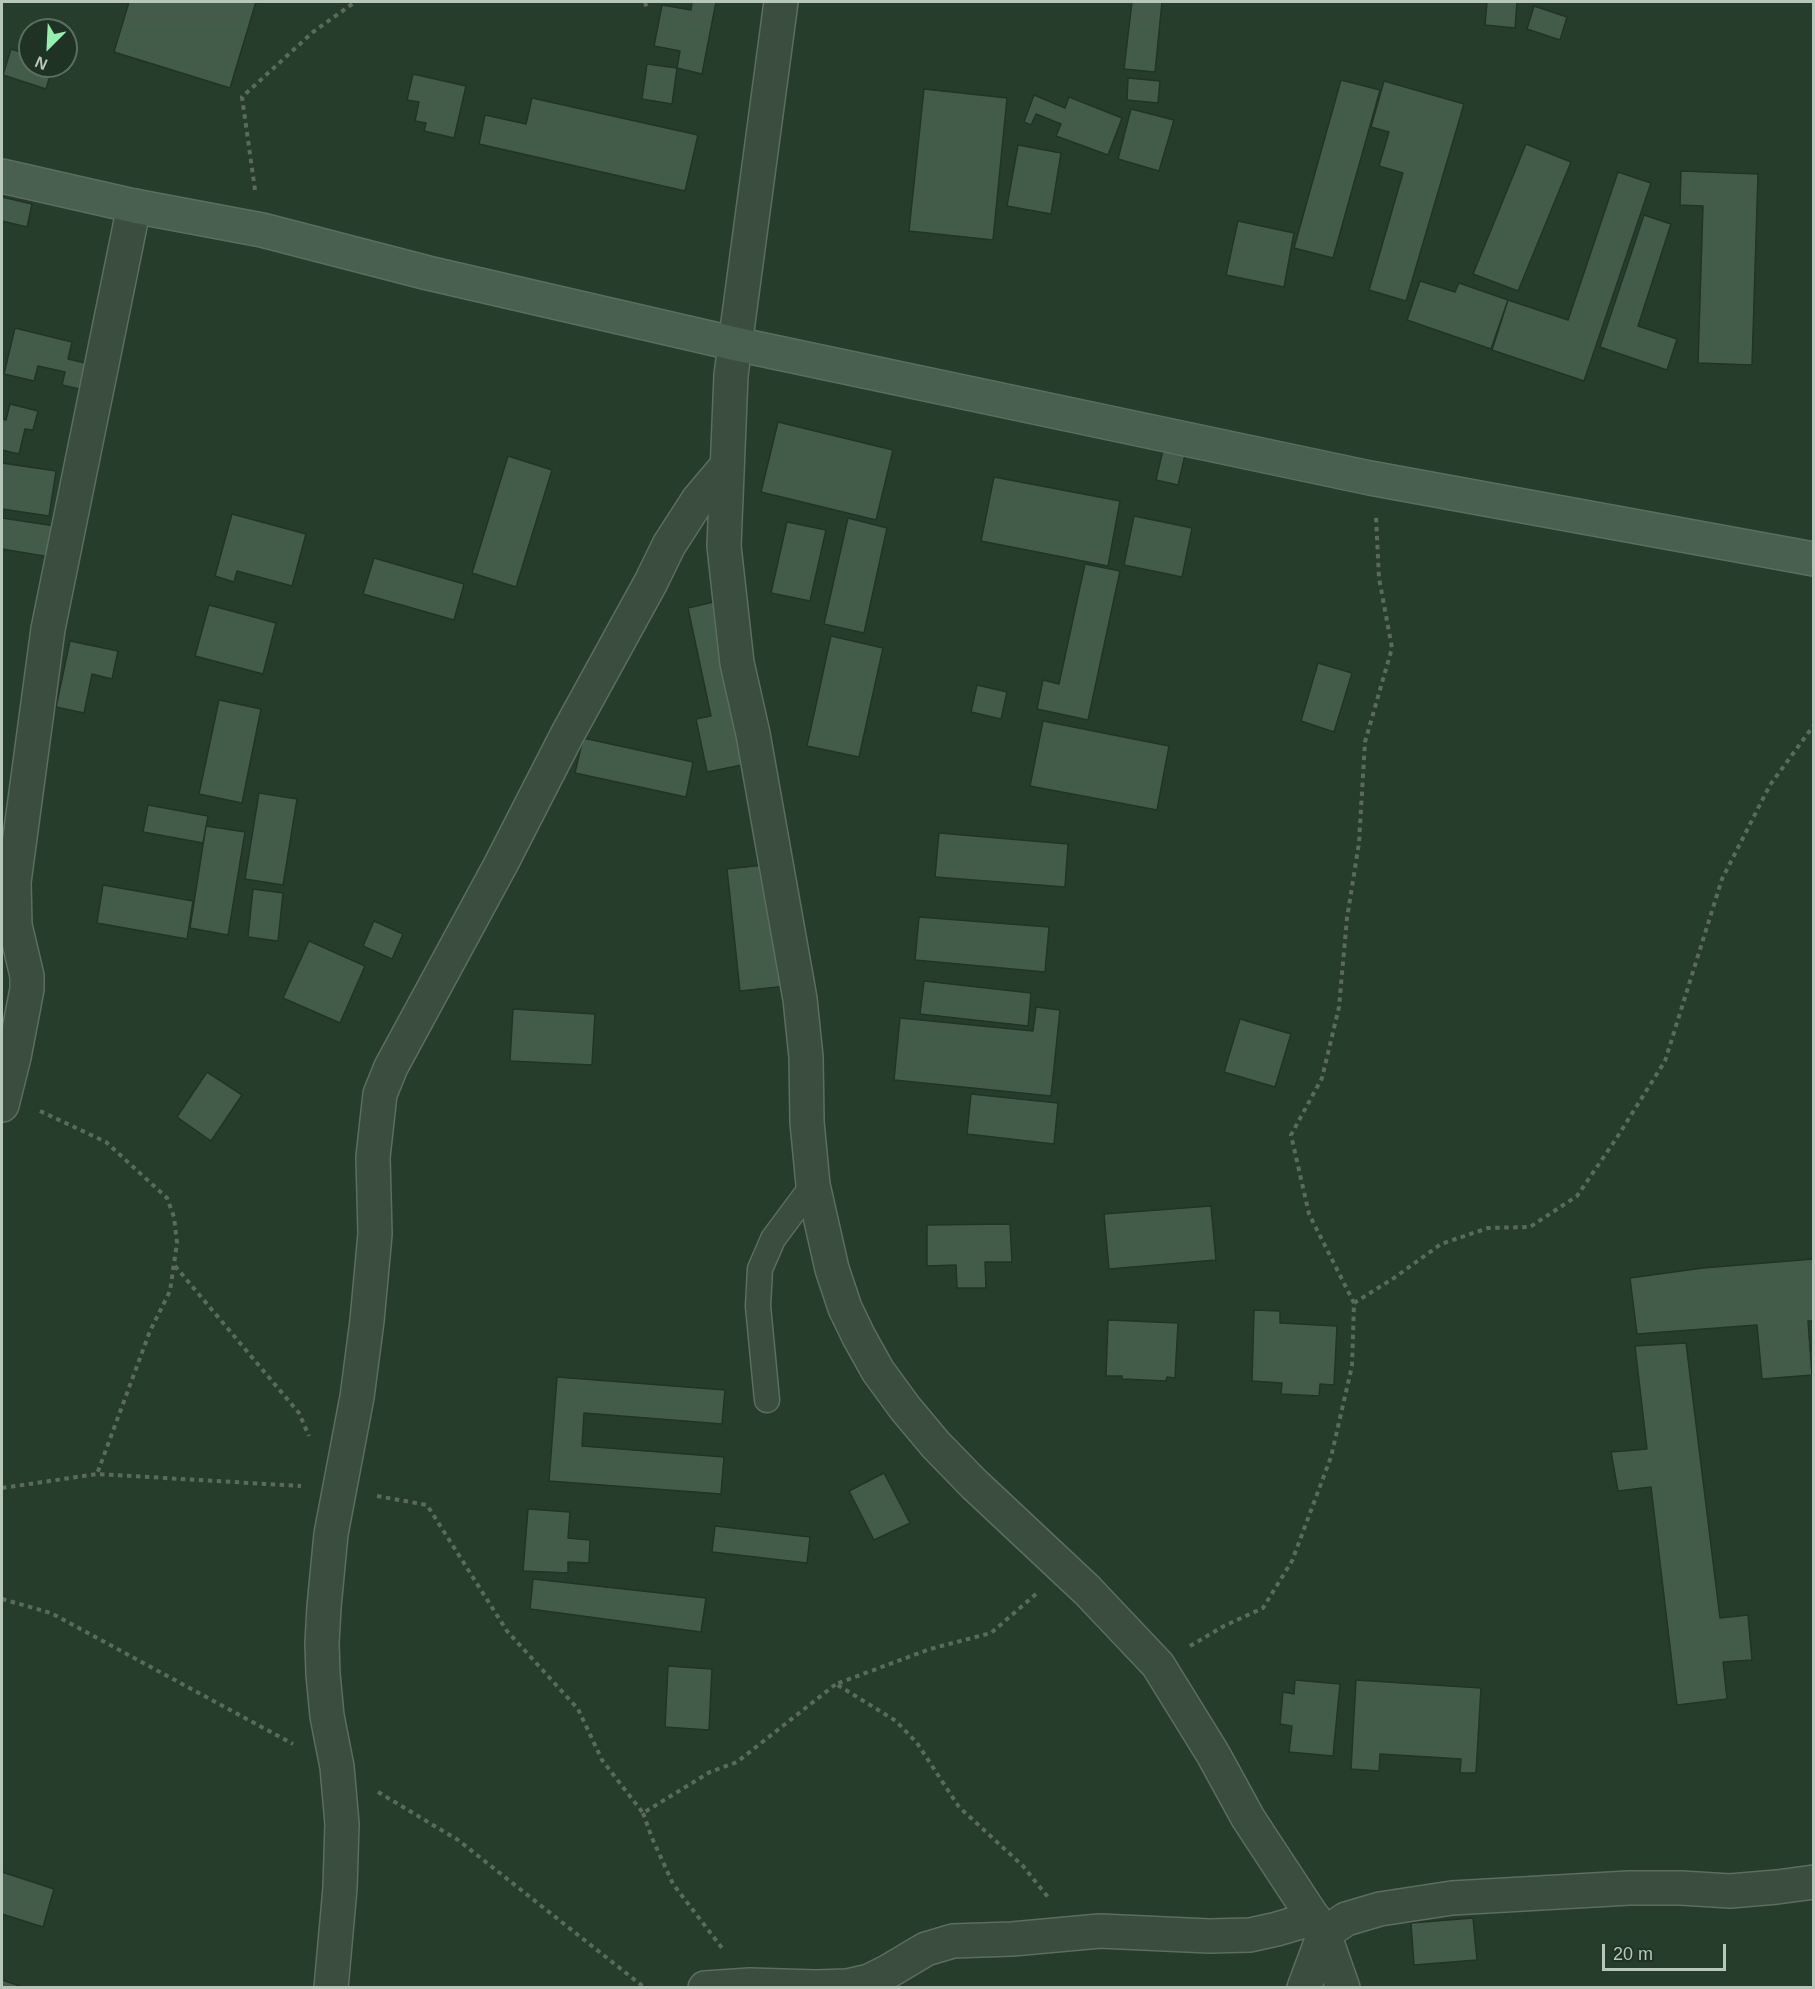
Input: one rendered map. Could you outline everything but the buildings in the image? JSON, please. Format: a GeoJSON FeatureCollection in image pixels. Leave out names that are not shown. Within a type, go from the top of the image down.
{"type":"FeatureCollection","features":[{"type":"Feature","properties":{"kind":"street"},"geometry":{"type":"LineString","coordinates":[[781,2],[731,375],[724,546],[737,663],[753,734],[800,999],[806,1057],[807,1122],[813,1185],[832,1269],[845,1308],[878,1371],[905,1408],[936,1445],[974,1484],[1065,1570],[1158,1665],[1213,1754],[1248,1818],[1319,1926],[1343,1988]]}},
{"type":"Feature","properties":{"kind":"street"},"geometry":{"type":"LineString","coordinates":[[2,176],[134,206],[262,230],[428,273],[736,344],[1370,478],[1814,559]]}},
{"type":"Feature","properties":{"kind":"street"},"geometry":{"type":"LineString","coordinates":[[3,1100],[27,989],[27,976],[8,881],[48,629],[134,206]]}},
{"type":"Feature","properties":{"kind":"street"},"geometry":{"type":"LineString","coordinates":[[332,1988],[340,1888],[342,1824],[337,1767],[327,1716],[322,1643],[326,1574],[339,1488],[357,1397],[367,1321],[375,1234],[374,1157],[380,1094],[567,735],[647,591],[669,545],[698,500],[726,467]]}},
{"type":"Feature","properties":{"kind":"street"},"geometry":{"type":"LineString","coordinates":[[705,1988],[750,1984],[832,1987],[869,1981],[926,1948],[953,1941],[1012,1939],[1100,1931],[1209,1936],[1250,1935],[1277,1929],[1319,1926],[1380,1909],[1452,1898],[1629,1888],[1730,1891],[1814,1882]]}},
{"type":"Feature","properties":{"kind":"street"},"geometry":{"type":"LineString","coordinates":[[1304,1988],[1319,1926]]}},
{"type":"Feature","properties":{"kind":"lane"},"geometry":{"type":"LineString","coordinates":[[767,1400],[758,1306],[760,1269],[773,1239],[813,1185]]}},
{"type":"Feature","properties":{"kind":"path"},"geometry":{"type":"LineString","coordinates":[[262,230],[242,97],[313,32],[355,2]]}},
{"type":"Feature","properties":{"kind":"path"},"geometry":{"type":"LineString","coordinates":[[645,2],[646,9]]}},
{"type":"Feature","properties":{"kind":"path"},"geometry":{"type":"LineString","coordinates":[[1158,1665],[1224,1626],[1263,1608],[1292,1561],[1333,1446],[1352,1366],[1354,1303],[1309,1214],[1291,1135],[1322,1078],[1340,1007],[1347,918],[1359,843],[1365,742],[1392,648],[1379,578],[1375,498],[1370,478]]}},
{"type":"Feature","properties":{"kind":"path"},"geometry":{"type":"LineString","coordinates":[[1354,1303],[1394,1278],[1440,1244],[1488,1228],[1530,1227],[1577,1196],[1665,1061],[1722,879],[1770,784],[1814,725]]}},
{"type":"Feature","properties":{"kind":"path"},"geometry":{"type":"LineString","coordinates":[[3,1100],[20,1104],[106,1142],[167,1198],[174,1217],[177,1243],[170,1292],[150,1331],[97,1474]]}},
{"type":"Feature","properties":{"kind":"path"},"geometry":{"type":"LineString","coordinates":[[175,1266],[299,1413],[323,1464],[339,1488]]}},
{"type":"Feature","properties":{"kind":"path"},"geometry":{"type":"LineString","coordinates":[[2,1488],[97,1474],[339,1488],[427,1505],[507,1631],[578,1709],[602,1760],[643,1813],[673,1884],[750,1984]]}},
{"type":"Feature","properties":{"kind":"path"},"geometry":{"type":"LineString","coordinates":[[643,1813],[710,1772],[737,1762],[836,1684],[930,1649],[991,1633],[1065,1570]]}},
{"type":"Feature","properties":{"kind":"path"},"geometry":{"type":"LineString","coordinates":[[836,1684],[896,1721],[917,1743],[958,1807],[1023,1866],[1077,1932]]}}]}
